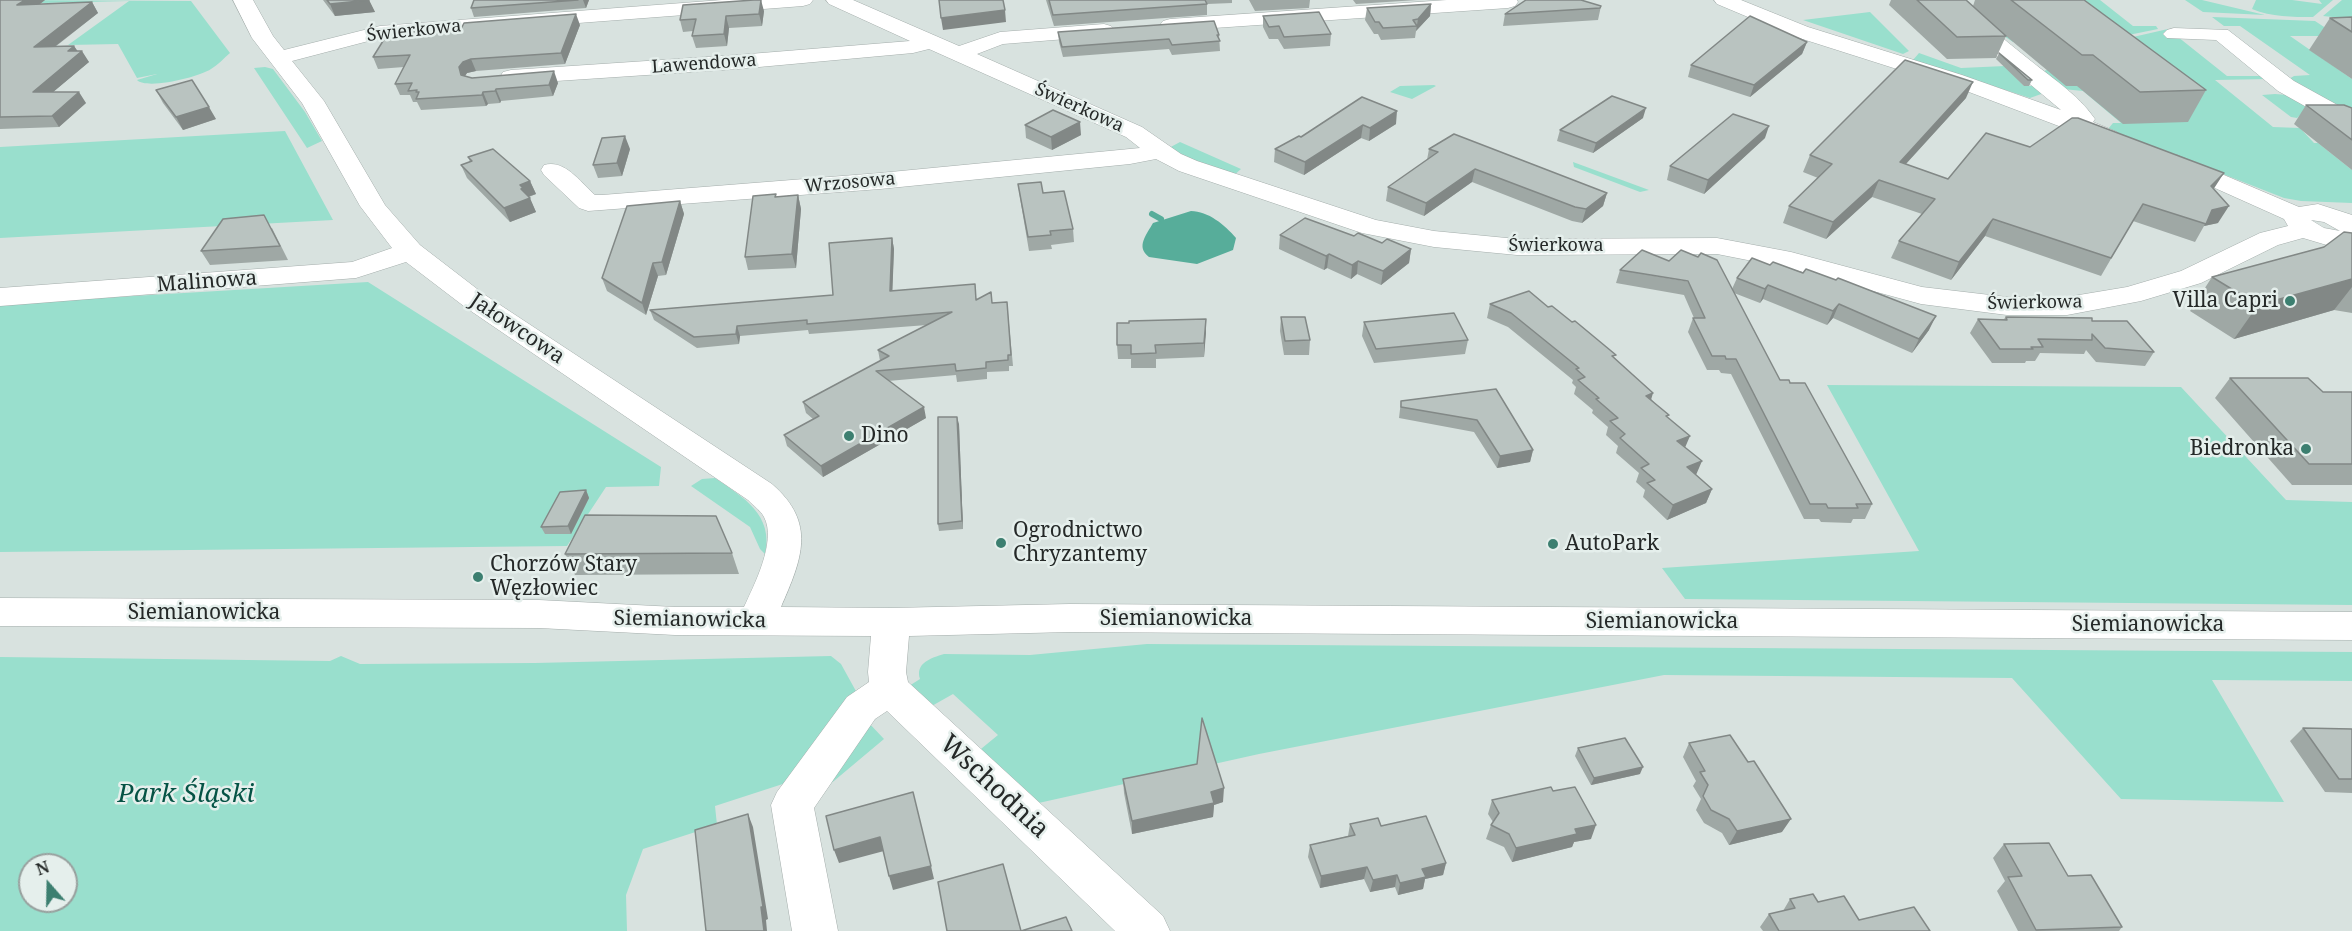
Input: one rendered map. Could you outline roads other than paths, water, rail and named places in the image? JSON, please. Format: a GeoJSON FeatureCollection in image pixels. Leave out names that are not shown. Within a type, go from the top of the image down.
{"type":"FeatureCollection","features":[{"type":"Feature","properties":{"kind":"street","name":"Jałowcowa"},"geometry":{"type":"LineString","coordinates":[[243,0],[263,38],[312,101],[382,219],[410,251],[475,301],[707,455],[767,498],[782,518],[784,543],[777,568],[756,621]]}},
{"type":"Feature","properties":{"kind":"street","name":"Świerkowa"},"geometry":{"type":"LineString","coordinates":[[278,58],[380,32],[803,0]]}},
{"type":"Feature","properties":{"kind":"street","name":"Świerkowa"},"geometry":{"type":"LineString","coordinates":[[836,0],[1137,134],[1159,151],[1188,166],[1371,227],[1434,239],[1517,247],[1717,246],[1791,260],[1921,295],[1999,306],[2067,306],[2131,295],[2191,277],[2268,239],[2327,223]]}},
{"type":"Feature","properties":{"kind":"street"},"geometry":{"type":"LineString","coordinates":[[1724,0],[1791,29],[1933,72],[2126,143]]}},
{"type":"Feature","properties":{"kind":"street"},"geometry":{"type":"LineString","coordinates":[[1947,0],[2083,117],[2083,127]]}},
{"type":"Feature","properties":{"kind":"street"},"geometry":{"type":"LineString","coordinates":[[1155,26],[1508,2]]}},
{"type":"Feature","properties":{"kind":"street"},"geometry":{"type":"LineString","coordinates":[[959,54],[1000,38],[1120,28]]}},
{"type":"Feature","properties":{"kind":"street"},"geometry":{"type":"LineString","coordinates":[[2174,34],[2222,34],[2286,86],[2352,123]]}},
{"type":"Feature","properties":{"kind":"street","name":"Lawendowa"},"geometry":{"type":"LineString","coordinates":[[488,79],[737,62],[913,47],[931,42]]}},
{"type":"Feature","properties":{"kind":"street","name":"Wrzosowa"},"geometry":{"type":"LineString","coordinates":[[553,170],[588,203],[602,203],[880,181],[1130,157],[1159,151]]}},
{"type":"Feature","properties":{"kind":"street"},"geometry":{"type":"LineString","coordinates":[[2157,155],[2327,223],[2341,239],[2352,237]]}},
{"type":"Feature","properties":{"kind":"street"},"geometry":{"type":"LineString","coordinates":[[2327,223],[2352,256]]}},
{"type":"Feature","properties":{"kind":"street","name":"Malinowa"},"geometry":{"type":"LineString","coordinates":[[0,297],[356,270],[410,251]]}},
{"type":"Feature","properties":{"kind":"street","name":"Siemianowicka"},"geometry":{"type":"LineString","coordinates":[[0,612],[539,614],[675,621],[891,622],[1081,618],[2352,626]]}},
{"type":"Feature","properties":{"kind":"street"},"geometry":{"type":"LineString","coordinates":[[815,931],[792,805],[861,708],[890,689],[887,672],[891,622]]}},
{"type":"Feature","properties":{"kind":"street","name":"Wschodnia"},"geometry":{"type":"LineString","coordinates":[[890,689],[1147,931]]}},
{"type":"Feature","properties":{"kind":"waterway"},"geometry":{"type":"LineString","coordinates":[[1152,214],[1161,219]]}},
{"type":"Feature","properties":{"kind":"place","name":"Villa Capri"},"geometry":{"type":"Point","coordinates":[2290,301]}},
{"type":"Feature","properties":{"kind":"place","name":"Dino"},"geometry":{"type":"Point","coordinates":[849,436]}},
{"type":"Feature","properties":{"kind":"place","name":"Biedronka"},"geometry":{"type":"Point","coordinates":[2306,449]}},
{"type":"Feature","properties":{"kind":"place","name":"Ogrodnictwo Chryzantemy"},"geometry":{"type":"Point","coordinates":[1001,543]}},
{"type":"Feature","properties":{"kind":"place","name":"AutoPark"},"geometry":{"type":"Point","coordinates":[1553,544]}},
{"type":"Feature","properties":{"kind":"place","name":"Chorzów Stary Węzłowiec"},"geometry":{"type":"Point","coordinates":[478,577]}},
{"type":"Feature","properties":{"kind":"park label","name":"Park Śląski"},"geometry":{"type":"Point","coordinates":[186,795]}}]}
